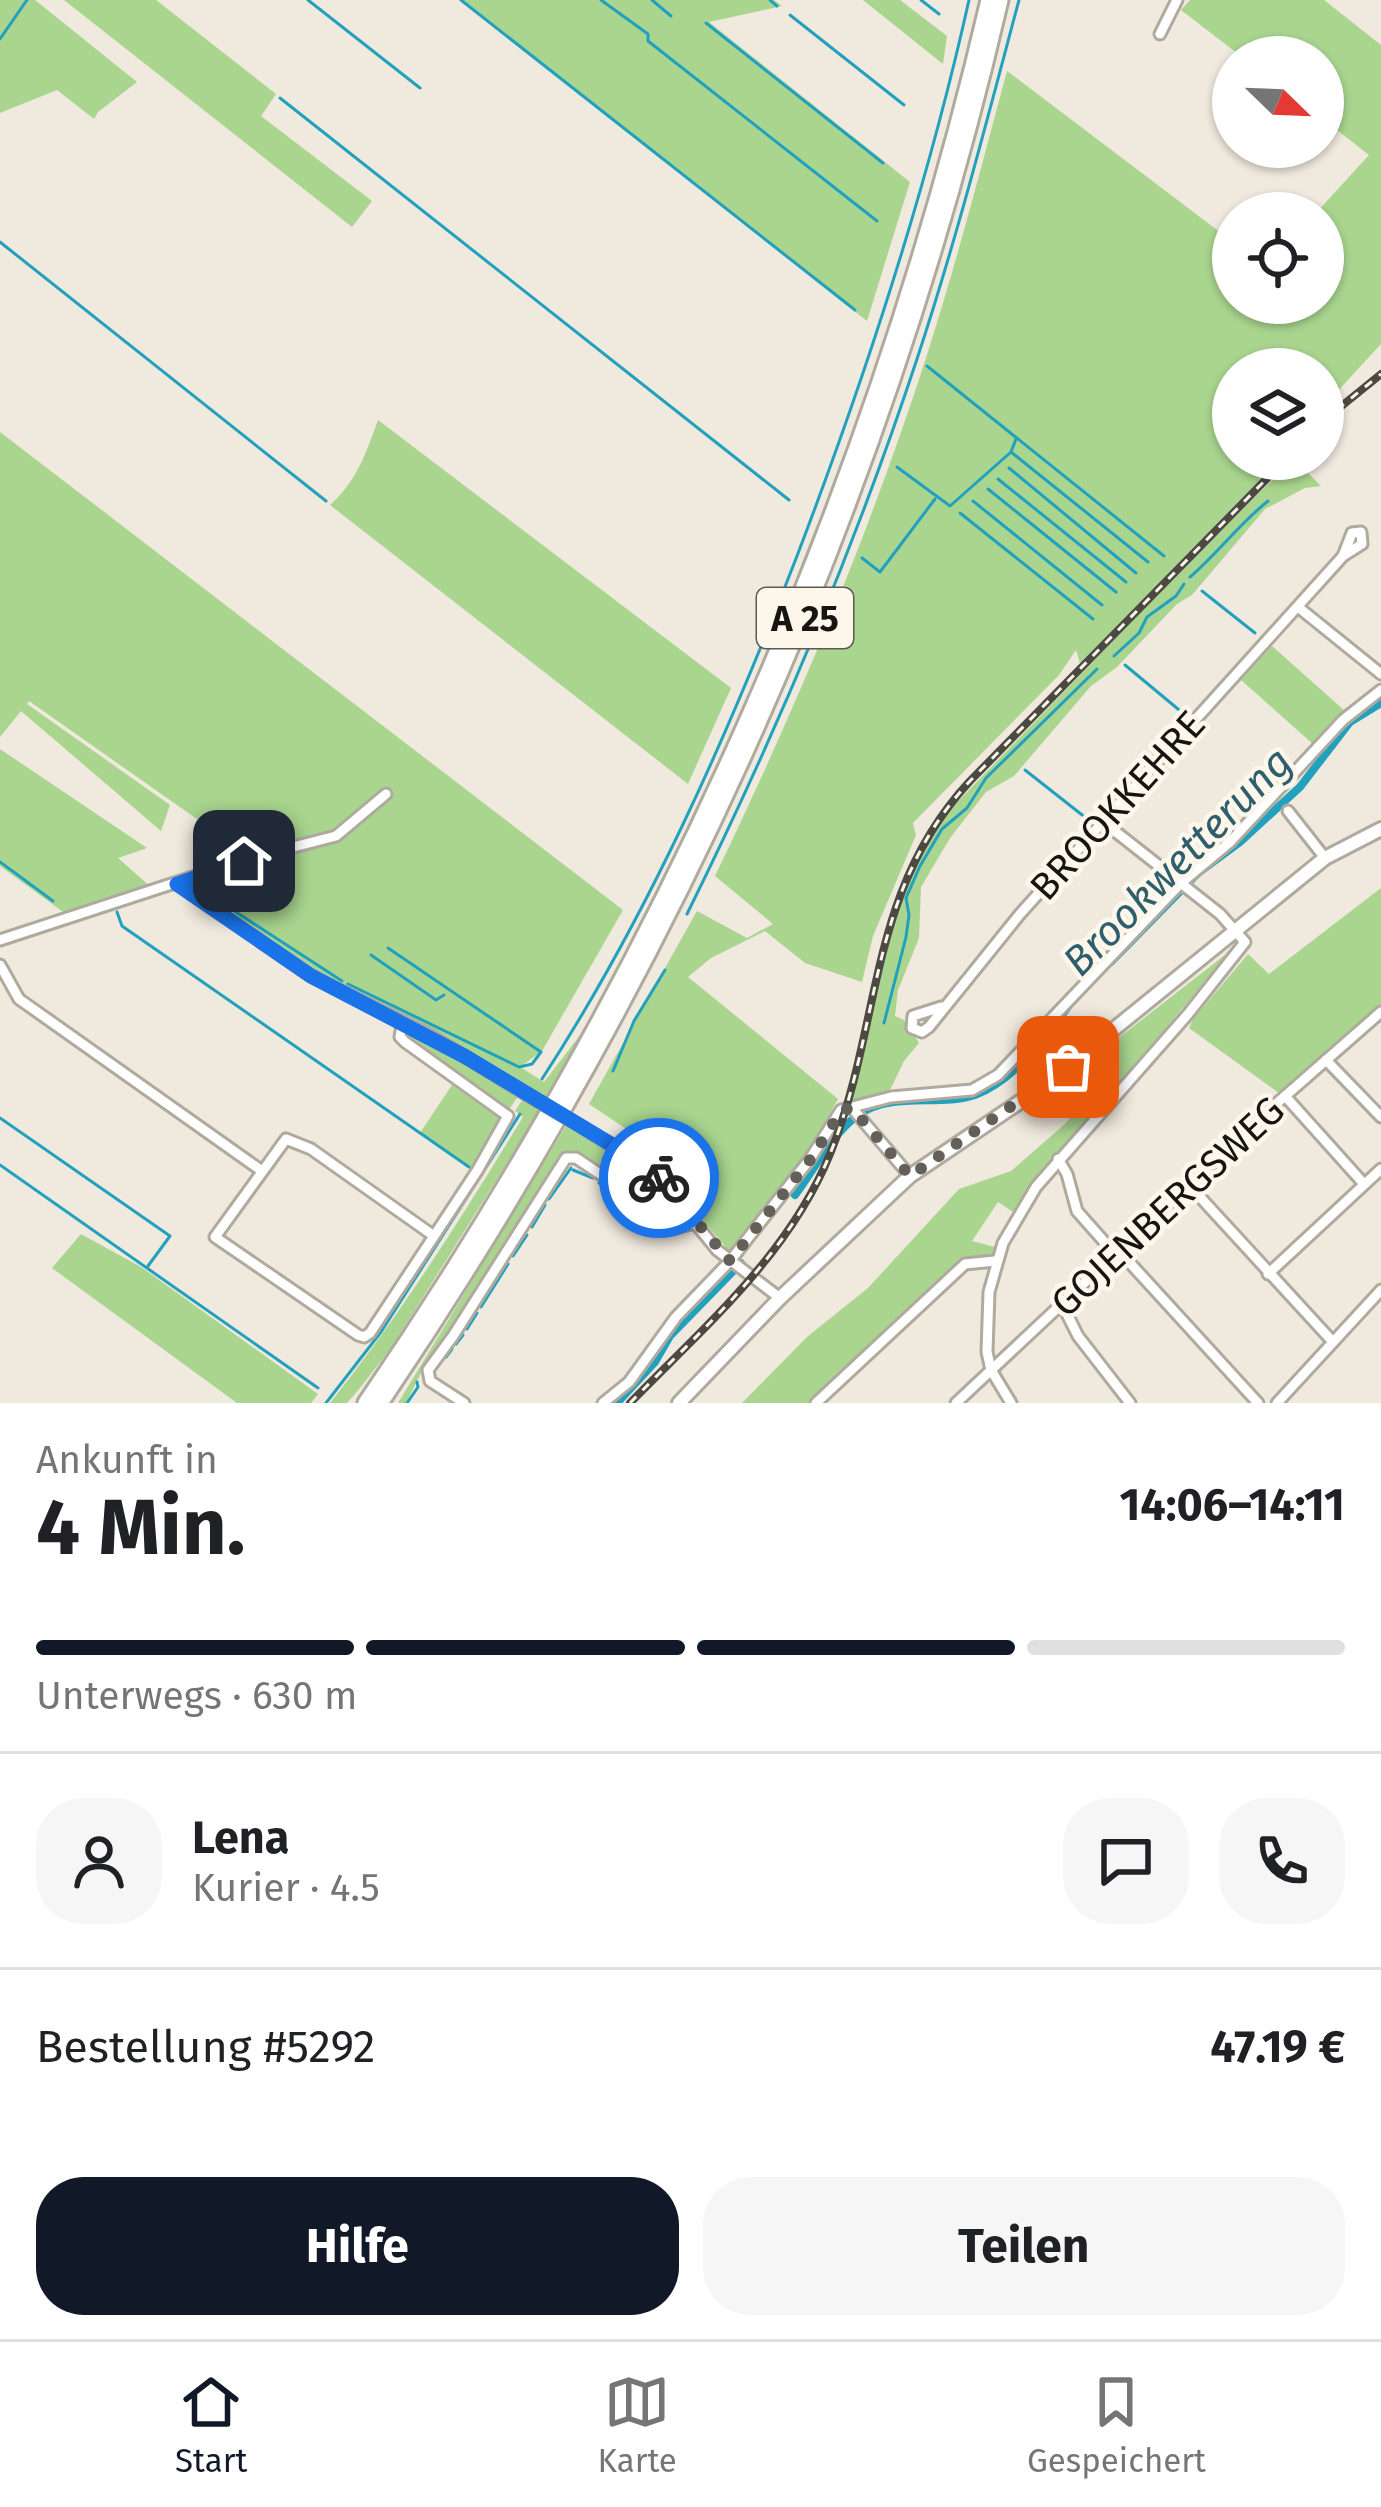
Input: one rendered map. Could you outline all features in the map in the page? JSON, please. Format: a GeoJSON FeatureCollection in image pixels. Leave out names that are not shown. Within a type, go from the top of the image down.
{"type":"FeatureCollection","features":[{"type":"Feature","properties":{"kind":"highway","name":"A 25"},"geometry":{"type":"LineString","coordinates":[[396,1369],[589,1043],[752,716],[829,531],[886,369],[945,176],[988,0]]}},
{"type":"Feature","properties":{"kind":"highway","name":"A 25"},"geometry":{"type":"LineString","coordinates":[[366,1403],[396,1369],[502,1214],[608,1031],[696,861],[770,703],[838,536],[903,352],[956,178],[1000,0]]}},
{"type":"Feature","properties":{"kind":"highway"},"geometry":{"type":"LineString","coordinates":[[355,1403],[396,1369]]}},
{"type":"Feature","properties":{"kind":"highway"},"geometry":{"type":"LineString","coordinates":[[384,1403],[396,1369]]}},
{"type":"Feature","properties":{"kind":"main road"},"geometry":{"type":"LineString","coordinates":[[680,1403],[780,1298],[910,1176],[1033,1094],[1325,858],[1381,829]]}},
{"type":"Feature","properties":{"kind":"street"},"geometry":{"type":"LineString","coordinates":[[1160,34],[1177,0]]}},
{"type":"Feature","properties":{"kind":"street","name":"BROOKKEHRE"},"geometry":{"type":"LineString","coordinates":[[941,1007],[1343,556]]}},
{"type":"Feature","properties":{"kind":"street"},"geometry":{"type":"LineString","coordinates":[[1298,607],[1381,674]]}},
{"type":"Feature","properties":{"kind":"street"},"geometry":{"type":"LineString","coordinates":[[603,1403],[629,1382],[676,1316],[730,1261],[810,1160],[840,1112],[857,1113],[891,1097],[972,1090],[992,1080],[1264,807],[1343,720],[1381,690]]}},
{"type":"Feature","properties":{"kind":"street"},"geometry":{"type":"LineString","coordinates":[[0,940],[251,858],[337,836],[386,794]]}},
{"type":"Feature","properties":{"kind":"street"},"geometry":{"type":"LineString","coordinates":[[1288,811],[1325,858]]}},
{"type":"Feature","properties":{"kind":"street"},"geometry":{"type":"LineString","coordinates":[[1011,1403],[991,1370],[988,1322],[995,1261],[1018,1215],[1058,1159],[1242,950],[1245,940],[1102,821]]}},
{"type":"Feature","properties":{"kind":"street"},"geometry":{"type":"LineString","coordinates":[[177,884],[311,976],[403,1021],[656,1175],[730,1261],[780,1298]]}},
{"type":"Feature","properties":{"kind":"street"},"geometry":{"type":"LineString","coordinates":[[0,965],[19,999],[262,1171]]}},
{"type":"Feature","properties":{"kind":"street","name":"GOJENBERGSWEG"},"geometry":{"type":"LineString","coordinates":[[956,1403],[1381,1012]]}},
{"type":"Feature","properties":{"kind":"street"},"geometry":{"type":"LineString","coordinates":[[403,1021],[400,1037],[405,1042],[508,1116],[434,1236],[364,1337],[215,1237],[286,1139],[311,1148],[434,1236]]}},
{"type":"Feature","properties":{"kind":"street"},"geometry":{"type":"LineString","coordinates":[[1325,1060],[1381,1117]]}},
{"type":"Feature","properties":{"kind":"street"},"geometry":{"type":"LineString","coordinates":[[1285,1096],[1364,1184]]}},
{"type":"Feature","properties":{"kind":"street"},"geometry":{"type":"LineString","coordinates":[[857,1113],[910,1176]]}},
{"type":"Feature","properties":{"kind":"street"},"geometry":{"type":"LineString","coordinates":[[464,1403],[430,1381],[428,1370],[566,1158],[576,1158],[679,1227],[696,1223]]}},
{"type":"Feature","properties":{"kind":"street"},"geometry":{"type":"LineString","coordinates":[[1058,1159],[1077,1211],[1258,1403]]}},
{"type":"Feature","properties":{"kind":"street"},"geometry":{"type":"LineString","coordinates":[[1268,1274],[1381,1169]]}},
{"type":"Feature","properties":{"kind":"street"},"geometry":{"type":"LineString","coordinates":[[1190,1185],[1333,1342]]}},
{"type":"Feature","properties":{"kind":"street"},"geometry":{"type":"LineString","coordinates":[[816,1403],[965,1264],[995,1261]]}},
{"type":"Feature","properties":{"kind":"street"},"geometry":{"type":"LineString","coordinates":[[1277,1403],[1381,1290]]}},
{"type":"Feature","properties":{"kind":"street"},"geometry":{"type":"LineString","coordinates":[[1063,1304],[1078,1336],[1130,1403]]}},
{"type":"Feature","properties":{"kind":"green space"},"geometry":{"type":"Polygon","coordinates":[[[0,0],[35,0],[137,82],[94,119],[57,90],[0,113],[0,0]]]}},
{"type":"Feature","properties":{"kind":"green space"},"geometry":{"type":"Polygon","coordinates":[[[64,0],[156,0],[276,94],[261,116],[372,201],[352,227],[64,0]]]}},
{"type":"Feature","properties":{"kind":"green space"},"geometry":{"type":"Polygon","coordinates":[[[459,0],[774,0],[782,6],[709,22],[910,182],[867,321],[459,0]]]}},
{"type":"Feature","properties":{"kind":"green space"},"geometry":{"type":"Polygon","coordinates":[[[863,0],[900,0],[947,36],[943,64],[863,0]]]}},
{"type":"Feature","properties":{"kind":"green space"},"geometry":{"type":"Polygon","coordinates":[[[1190,0],[1324,0],[1381,45],[1381,344],[1344,384],[1344,348],[1212,348],[1212,480],[1259,480],[1080,663],[1076,650],[1059,675],[913,823],[916,835],[873,936],[862,982],[805,963],[765,931],[711,958],[688,977],[838,1099],[808,1152],[729,1251],[666,1177],[656,1149],[589,1104],[697,911],[747,938],[773,924],[715,876],[802,687],[903,427],[1007,71],[1212,226],[1212,324],[1344,324],[1344,192],[1335,192],[1369,155],[1344,135],[1344,36],[1215,36],[1181,10],[1190,0]]]}},
{"type":"Feature","properties":{"kind":"green space"},"geometry":{"type":"Polygon","coordinates":[[[378,420],[731,688],[688,784],[330,505],[354,476],[378,420]]]}},
{"type":"Feature","properties":{"kind":"green space"},"geometry":{"type":"Polygon","coordinates":[[[0,432],[623,910],[542,1051],[520,1067],[544,1082],[591,1021],[546,1100],[425,1025],[333,984],[193,889],[258,862],[29,701],[27,704],[170,805],[161,831],[21,711],[0,737],[0,432]]]}},
{"type":"Feature","properties":{"kind":"green space"},"geometry":{"type":"Polygon","coordinates":[[[1273,480],[1315,480],[1321,486],[1305,488],[1265,509],[1192,595],[1091,686],[1014,776],[986,792],[950,838],[921,887],[919,938],[898,990],[895,1016],[904,1020],[919,1043],[889,1092],[851,1101],[902,889],[938,822],[1273,480]]]}},
{"type":"Feature","properties":{"kind":"green space"},"geometry":{"type":"Polygon","coordinates":[[[1272,646],[1345,711],[1314,745],[1241,680],[1272,646]]]}},
{"type":"Feature","properties":{"kind":"green space"},"geometry":{"type":"Polygon","coordinates":[[[0,749],[147,848],[118,858],[152,888],[66,914],[0,866],[0,749]]]}},
{"type":"Feature","properties":{"kind":"green space"},"geometry":{"type":"Polygon","coordinates":[[[1381,888],[1381,1008],[1279,1093],[1189,1028],[1248,954],[1269,974],[1381,888]]]}},
{"type":"Feature","properties":{"kind":"green space"},"geometry":{"type":"Polygon","coordinates":[[[1230,951],[1013,1212],[998,1202],[972,1241],[995,1247],[991,1257],[960,1261],[809,1403],[742,1403],[807,1337],[868,1288],[959,1189],[1011,1171],[1066,1123],[1106,1075],[1094,1057],[1230,951]]]}},
{"type":"Feature","properties":{"kind":"green space"},"geometry":{"type":"Polygon","coordinates":[[[408,1031],[519,1095],[508,1111],[405,1038],[408,1031]]]}},
{"type":"Feature","properties":{"kind":"green space"},"geometry":{"type":"Polygon","coordinates":[[[452,1085],[501,1119],[472,1171],[420,1133],[452,1085]]]}},
{"type":"Feature","properties":{"kind":"green space"},"geometry":{"type":"Polygon","coordinates":[[[523,1099],[541,1109],[391,1348],[347,1403],[330,1403],[455,1227],[523,1117],[515,1111],[523,1099]]]}},
{"type":"Feature","properties":{"kind":"green space"},"geometry":{"type":"Polygon","coordinates":[[[566,1126],[630,1168],[685,1220],[679,1221],[579,1154],[563,1155],[423,1369],[406,1403],[398,1403],[566,1126]]]}},
{"type":"Feature","properties":{"kind":"green space"},"geometry":{"type":"Polygon","coordinates":[[[81,1234],[141,1267],[318,1394],[311,1403],[237,1403],[52,1268],[81,1234]]]}},
{"type":"Feature","properties":{"kind":"waterway"},"geometry":{"type":"LineString","coordinates":[[0,39],[27,0]]}},
{"type":"Feature","properties":{"kind":"waterway"},"geometry":{"type":"LineString","coordinates":[[308,0],[420,88]]}},
{"type":"Feature","properties":{"kind":"waterway"},"geometry":{"type":"LineString","coordinates":[[461,0],[855,310]]}},
{"type":"Feature","properties":{"kind":"waterway"},"geometry":{"type":"LineString","coordinates":[[601,0],[877,221]]}},
{"type":"Feature","properties":{"kind":"waterway"},"geometry":{"type":"LineString","coordinates":[[652,0],[671,16]]}},
{"type":"Feature","properties":{"kind":"waterway"},"geometry":{"type":"LineString","coordinates":[[770,0],[777,6]]}},
{"type":"Feature","properties":{"kind":"waterway"},"geometry":{"type":"LineString","coordinates":[[921,0],[939,14]]}},
{"type":"Feature","properties":{"kind":"waterway"},"geometry":{"type":"LineString","coordinates":[[542,1079],[651,890],[714,758],[797,556],[893,281],[969,0]]}},
{"type":"Feature","properties":{"kind":"waterway"},"geometry":{"type":"LineString","coordinates":[[687,914],[812,641],[893,430],[945,270],[1019,0]]}},
{"type":"Feature","properties":{"kind":"waterway"},"geometry":{"type":"LineString","coordinates":[[790,15],[904,105]]}},
{"type":"Feature","properties":{"kind":"waterway"},"geometry":{"type":"LineString","coordinates":[[706,23],[883,163]]}},
{"type":"Feature","properties":{"kind":"waterway"},"geometry":{"type":"LineString","coordinates":[[280,98],[789,500]]}},
{"type":"Feature","properties":{"kind":"waterway"},"geometry":{"type":"LineString","coordinates":[[0,242],[326,501]]}},
{"type":"Feature","properties":{"kind":"waterway"},"geometry":{"type":"LineString","coordinates":[[927,366],[1164,556]]}},
{"type":"Feature","properties":{"kind":"waterway"},"geometry":{"type":"LineString","coordinates":[[897,467],[950,506],[1011,452],[1016,439]]}},
{"type":"Feature","properties":{"kind":"waterway"},"geometry":{"type":"LineString","coordinates":[[1011,452],[1148,562]]}},
{"type":"Feature","properties":{"kind":"waterway"},"geometry":{"type":"LineString","coordinates":[[1009,468],[1136,573]]}},
{"type":"Feature","properties":{"kind":"waterway"},"geometry":{"type":"LineString","coordinates":[[998,479],[1126,582]]}},
{"type":"Feature","properties":{"kind":"waterway"},"geometry":{"type":"LineString","coordinates":[[988,489],[1116,592]]}},
{"type":"Feature","properties":{"kind":"waterway"},"geometry":{"type":"LineString","coordinates":[[862,558],[880,572],[935,499]]}},
{"type":"Feature","properties":{"kind":"waterway"},"geometry":{"type":"LineString","coordinates":[[973,501],[1102,605]]}},
{"type":"Feature","properties":{"kind":"waterway"},"geometry":{"type":"LineString","coordinates":[[1190,577],[1268,501]]}},
{"type":"Feature","properties":{"kind":"waterway"},"geometry":{"type":"LineString","coordinates":[[960,513],[1093,619]]}},
{"type":"Feature","properties":{"kind":"waterway"},"geometry":{"type":"LineString","coordinates":[[1114,656],[1184,584]]}},
{"type":"Feature","properties":{"kind":"waterway"},"geometry":{"type":"LineString","coordinates":[[1202,591],[1255,633]]}},
{"type":"Feature","properties":{"kind":"waterway"},"geometry":{"type":"LineString","coordinates":[[1125,665],[1184,714]]}},
{"type":"Feature","properties":{"kind":"waterway"},"geometry":{"type":"LineString","coordinates":[[884,1023],[906,937],[906,898],[942,829],[967,808],[986,778],[1097,669]]}},
{"type":"Feature","properties":{"kind":"waterway","name":"Brookwetterung"},"geometry":{"type":"LineString","coordinates":[[1111,962],[1198,873],[1300,787],[1350,722],[1381,703]]}},
{"type":"Feature","properties":{"kind":"waterway"},"geometry":{"type":"LineString","coordinates":[[1025,770],[1086,818]]}},
{"type":"Feature","properties":{"kind":"waterway"},"geometry":{"type":"LineString","coordinates":[[0,862],[53,901]]}},
{"type":"Feature","properties":{"kind":"waterway"},"geometry":{"type":"LineString","coordinates":[[202,890],[342,981]]}},
{"type":"Feature","properties":{"kind":"waterway"},"geometry":{"type":"LineString","coordinates":[[117,912],[122,926],[469,1167]]}},
{"type":"Feature","properties":{"kind":"waterway"},"geometry":{"type":"LineString","coordinates":[[348,984],[519,1067],[532,1064],[541,1052],[388,948]]}},
{"type":"Feature","properties":{"kind":"waterway"},"geometry":{"type":"LineString","coordinates":[[371,955],[436,1000],[444,995]]}},
{"type":"Feature","properties":{"kind":"waterway"},"geometry":{"type":"LineString","coordinates":[[613,1071],[634,1021],[665,970]]}},
{"type":"Feature","properties":{"kind":"waterway","name":"Brookwetterung"},"geometry":{"type":"LineString","coordinates":[[795,1195],[832,1142],[858,1115],[885,1103],[961,1098],[989,1089],[1027,1058],[1067,1008]]}},
{"type":"Feature","properties":{"kind":"waterway"},"geometry":{"type":"LineString","coordinates":[[326,1403],[381,1332],[520,1114]]}},
{"type":"Feature","properties":{"kind":"waterway"},"geometry":{"type":"LineString","coordinates":[[0,1118],[170,1236],[148,1266]]}},
{"type":"Feature","properties":{"kind":"waterway"},"geometry":{"type":"LineString","coordinates":[[0,1165],[318,1388]]}},
{"type":"Feature","properties":{"kind":"waterway"},"geometry":{"type":"LineString","coordinates":[[549,1199],[571,1168]]}},
{"type":"Feature","properties":{"kind":"waterway"},"geometry":{"type":"LineString","coordinates":[[573,1170],[593,1178]]}},
{"type":"Feature","properties":{"kind":"waterway"},"geometry":{"type":"LineString","coordinates":[[599,1183],[643,1213]]}},
{"type":"Feature","properties":{"kind":"waterway"},"geometry":{"type":"LineString","coordinates":[[532,1227],[545,1205]]}},
{"type":"Feature","properties":{"kind":"waterway"},"geometry":{"type":"LineString","coordinates":[[651,1219],[662,1227]]}},
{"type":"Feature","properties":{"kind":"waterway"},"geometry":{"type":"LineString","coordinates":[[513,1256],[527,1235]]}},
{"type":"Feature","properties":{"kind":"waterway"},"geometry":{"type":"LineString","coordinates":[[617,1403],[655,1362],[670,1336],[741,1263]]}},
{"type":"Feature","properties":{"kind":"waterway"},"geometry":{"type":"LineString","coordinates":[[481,1307],[508,1264]]}},
{"type":"Feature","properties":{"kind":"waterway"},"geometry":{"type":"LineString","coordinates":[[467,1329],[477,1313]]}},
{"type":"Feature","properties":{"kind":"waterway"},"geometry":{"type":"LineString","coordinates":[[456,1344],[463,1335]]}},
{"type":"Feature","properties":{"kind":"waterway"},"geometry":{"type":"LineString","coordinates":[[446,1357],[452,1349]]}},
{"type":"Feature","properties":{"kind":"waterway"},"geometry":{"type":"LineString","coordinates":[[407,1403],[417,1382]]}},
{"type":"Feature","properties":{"kind":"railway"},"geometry":{"type":"LineString","coordinates":[[1344,404],[1381,374]]}},
{"type":"Feature","properties":{"kind":"railway"},"geometry":{"type":"LineString","coordinates":[[630,1403],[742,1288],[813,1191],[847,1105],[894,914],[936,824],[970,781],[1265,480]]}},
{"type":"Feature","properties":{"kind":"way so far"},"geometry":{"type":"LineString","coordinates":[[659,1178],[730,1261],[810,1160],[842,1110],[852,1108],[910,1176],[1068,1067]]}},
{"type":"Feature","properties":{"kind":"route"},"geometry":{"type":"LineString","coordinates":[[244,861],[177,884],[311,976],[466,1057],[659,1178]]}}]}
